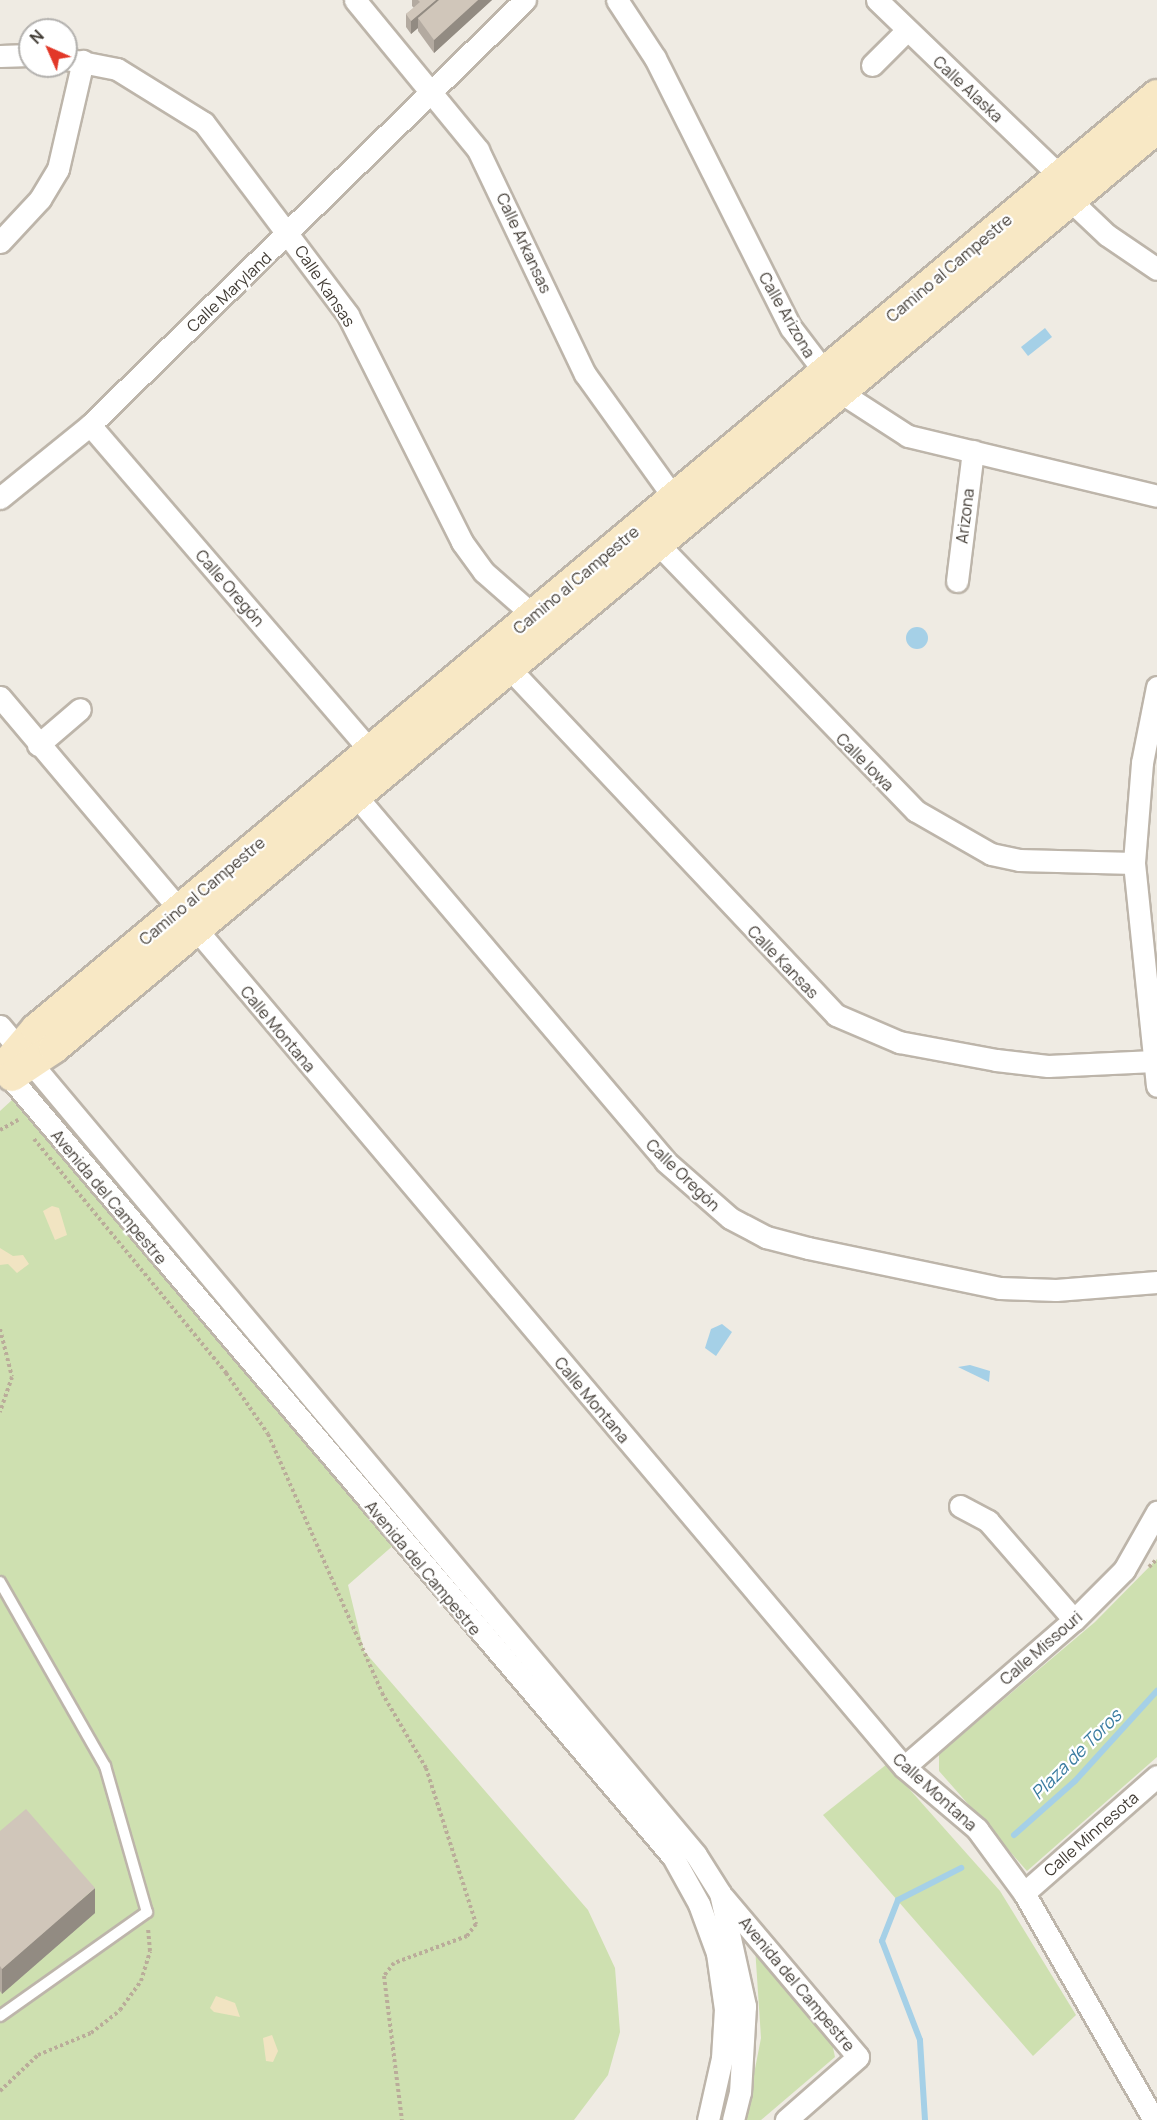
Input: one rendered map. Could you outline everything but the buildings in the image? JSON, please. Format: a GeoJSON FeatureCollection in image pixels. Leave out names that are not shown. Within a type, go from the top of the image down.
{"type":"FeatureCollection","features":[{"type":"Feature","properties":{"kind":"street","name":"Calle Arkansas"},"geometry":{"type":"LineString","coordinates":[[355,0],[433,91],[495,181],[585,374],[674,498]]}},
{"type":"Feature","properties":{"kind":"street","name":"Calle Maryland"},"geometry":{"type":"LineString","coordinates":[[0,498],[90,425],[289,235],[525,0]]}},
{"type":"Feature","properties":{"kind":"street","name":"Calle Arizona"},"geometry":{"type":"LineString","coordinates":[[617,0],[655,58],[791,328],[831,383],[908,436],[1157,496]]}},
{"type":"Feature","properties":{"kind":"street","name":"Calle Alaska"},"geometry":{"type":"LineString","coordinates":[[877,0],[1065,188],[1107,235],[1157,269]]}},
{"type":"Feature","properties":{"kind":"street"},"geometry":{"type":"LineString","coordinates":[[872,65],[906,31]]}},
{"type":"Feature","properties":{"kind":"street"},"geometry":{"type":"LineString","coordinates":[[0,56],[18,55]]}},
{"type":"Feature","properties":{"kind":"street","name":"Calle Kansas"},"geometry":{"type":"LineString","coordinates":[[78,61],[117,69],[158,89],[204,123],[348,315],[462,543],[484,572],[533,615]]}},
{"type":"Feature","properties":{"kind":"street"},"geometry":{"type":"LineString","coordinates":[[0,242],[40,199],[58,169],[71,78]]}},
{"type":"Feature","properties":{"kind":"street","name":"Camino al Campestre"},"geometry":{"type":"LineString","coordinates":[[186,921],[356,796],[658,544],[831,383],[1065,188],[1157,95]]}},
{"type":"Feature","properties":{"kind":"street","name":"Camino al Campestre"},"geometry":{"type":"LineString","coordinates":[[1065,188],[1157,128]]}},
{"type":"Feature","properties":{"kind":"street","name":"Camino al Campestre"},"geometry":{"type":"LineString","coordinates":[[9,1068],[54,1048],[186,921],[370,751],[674,498],[831,383]]}},
{"type":"Feature","properties":{"kind":"street","name":"Calle Oregón"},"geometry":{"type":"LineString","coordinates":[[90,425],[370,751]]}},
{"type":"Feature","properties":{"kind":"street","name":"Arizona"},"geometry":{"type":"LineString","coordinates":[[957,581],[973,451]]}},
{"type":"Feature","properties":{"kind":"street","name":"Calle Iowa"},"geometry":{"type":"LineString","coordinates":[[658,544],[916,811],[991,854],[1019,860],[1134,863]]}},
{"type":"Feature","properties":{"kind":"street","name":"Calle Kansas"},"geometry":{"type":"LineString","coordinates":[[509,668],[836,1015],[900,1042],[996,1060],[1048,1066],[1154,1062]]}},
{"type":"Feature","properties":{"kind":"street"},"geometry":{"type":"LineString","coordinates":[[1157,687],[1142,764],[1134,863],[1157,1086]]}},
{"type":"Feature","properties":{"kind":"street","name":"Calle Montana"},"geometry":{"type":"LineString","coordinates":[[0,697],[186,921],[904,1767],[977,1829],[1024,1893],[1154,2120]]}},
{"type":"Feature","properties":{"kind":"street"},"geometry":{"type":"LineString","coordinates":[[38,745],[80,710]]}},
{"type":"Feature","properties":{"kind":"street","name":"Calle Oregón"},"geometry":{"type":"LineString","coordinates":[[356,796],[665,1161],[730,1218],[766,1237],[808,1248],[1000,1288],[1056,1290],[1157,1282]]}},
{"type":"Feature","properties":{"kind":"street","name":"Avenida del Campestre"},"geometry":{"type":"LineString","coordinates":[[0,1026],[9,1068],[248,1363],[673,1857],[699,1905],[735,2008],[708,2120]]}},
{"type":"Feature","properties":{"kind":"street","name":"Avenida del Campestre"},"geometry":{"type":"LineString","coordinates":[[9,1068],[267,1348],[696,1855],[720,1893],[858,2057],[786,2120]]}},
{"type":"Feature","properties":{"kind":"street"},"geometry":{"type":"LineString","coordinates":[[248,1363],[267,1348]]}},
{"type":"Feature","properties":{"kind":"street"},"geometry":{"type":"LineString","coordinates":[[960,1506],[988,1521],[1074,1620]]}},
{"type":"Feature","properties":{"kind":"street","name":"Calle Missouri"},"geometry":{"type":"LineString","coordinates":[[904,1767],[1074,1620],[1124,1570],[1157,1512]]}},
{"type":"Feature","properties":{"kind":"street"},"geometry":{"type":"LineString","coordinates":[[477,1631],[495,1617]]}},
{"type":"Feature","properties":{"kind":"street","name":"Calle Minnesota"},"geometry":{"type":"LineString","coordinates":[[1024,1893],[1157,1776]]}},
{"type":"Feature","properties":{"kind":"street","name":"Avenida del Campestre"},"geometry":{"type":"LineString","coordinates":[[720,1893],[735,2008],[740,2092],[733,2120]]}},
{"type":"Feature","properties":{"kind":"lane"},"geometry":{"type":"LineString","coordinates":[[0,1582],[105,1766],[147,1912],[0,2016]]}},
{"type":"Feature","properties":{"kind":"path"},"geometry":{"type":"LineString","coordinates":[[0,1130],[16,1117],[23,1126]]}},
{"type":"Feature","properties":{"kind":"path"},"geometry":{"type":"LineString","coordinates":[[30,1135],[226,1373],[268,1434],[382,1693],[426,1768],[476,1924],[467,1936],[394,1964],[384,1976],[402,2120]]}},
{"type":"Feature","properties":{"kind":"path"},"geometry":{"type":"LineString","coordinates":[[0,1329],[12,1377],[0,1412]]}},
{"type":"Feature","properties":{"kind":"path"},"geometry":{"type":"LineString","coordinates":[[1142,1575],[1157,1559]]}},
{"type":"Feature","properties":{"kind":"path"},"geometry":{"type":"LineString","coordinates":[[0,2091],[39,2055],[91,2033],[120,2010],[141,1981],[150,1950],[147,1912]]}},
{"type":"Feature","properties":{"kind":"green space"},"geometry":{"type":"Polygon","coordinates":[[[12,1100],[396,1543],[348,1585],[364,1651],[588,1910],[615,1968],[620,2032],[608,2075],[574,2120],[0,2120],[0,1111],[12,1100]]]}},
{"type":"Feature","properties":{"kind":"green space"},"geometry":{"type":"Polygon","coordinates":[[[1157,1559],[1157,1757],[1027,1871],[939,1771],[939,1754],[1095,1622],[1157,1559]]]}},
{"type":"Feature","properties":{"kind":"green space"},"geometry":{"type":"Polygon","coordinates":[[[887,1764],[1000,1891],[1076,2015],[1033,2056],[823,1815],[887,1764]]]}},
{"type":"Feature","properties":{"kind":"green space"},"geometry":{"type":"Polygon","coordinates":[[[755,1947],[830,2033],[835,2057],[761,2120],[745,2120],[761,2038],[755,1947]]]}},
{"type":"Feature","properties":{"kind":"sand"},"geometry":{"type":"Polygon","coordinates":[[[52,1206],[59,1208],[67,1235],[55,1240],[43,1211],[52,1206]]]}},
{"type":"Feature","properties":{"kind":"sand"},"geometry":{"type":"Polygon","coordinates":[[[0,1248],[13,1256],[23,1255],[29,1264],[17,1273],[8,1264],[0,1265],[0,1248]]]}},
{"type":"Feature","properties":{"kind":"sand"},"geometry":{"type":"Polygon","coordinates":[[[216,1996],[235,2003],[240,2017],[214,2012],[210,2008],[216,1996]]]}},
{"type":"Feature","properties":{"kind":"sand"},"geometry":{"type":"Polygon","coordinates":[[[272,2035],[278,2051],[273,2062],[266,2061],[263,2038],[272,2035]]]}},
{"type":"Feature","properties":{"kind":"water"},"geometry":{"type":"Polygon","coordinates":[[[1045,328],[1052,337],[1028,356],[1021,347],[1045,328]]]}},
{"type":"Feature","properties":{"kind":"water"},"geometry":{"type":"Polygon","coordinates":[[[917,627],[925,630],[928,638],[925,646],[917,649],[909,646],[906,638],[909,630],[917,627]]]}},
{"type":"Feature","properties":{"kind":"water"},"geometry":{"type":"Polygon","coordinates":[[[722,1324],[732,1332],[716,1356],[705,1348],[711,1329],[722,1324]]]}},
{"type":"Feature","properties":{"kind":"water"},"geometry":{"type":"Polygon","coordinates":[[[970,1365],[990,1371],[989,1382],[958,1367],[970,1365]]]}},
{"type":"Feature","properties":{"kind":"waterway","name":"Plaza de Toros"},"geometry":{"type":"LineString","coordinates":[[1014,1835],[1075,1781],[1157,1691]]}},
{"type":"Feature","properties":{"kind":"waterway","name":"Plaza de Toros"},"geometry":{"type":"LineString","coordinates":[[925,2120],[920,2040],[882,1941],[898,1900],[961,1868]]}}]}
